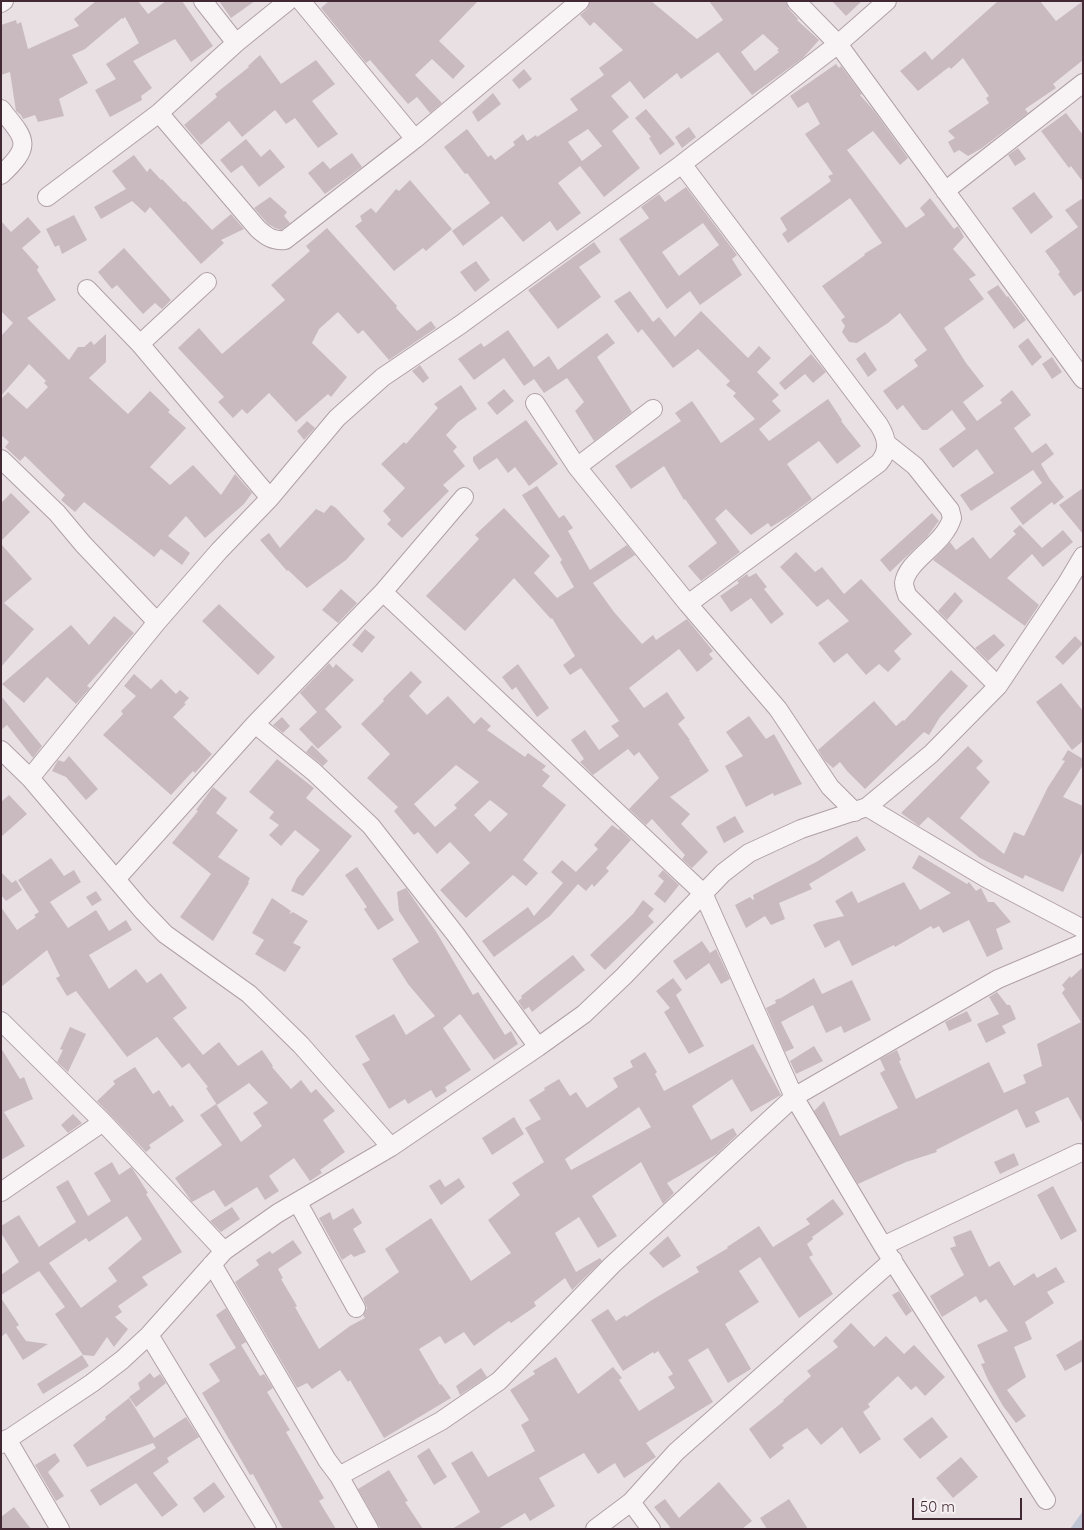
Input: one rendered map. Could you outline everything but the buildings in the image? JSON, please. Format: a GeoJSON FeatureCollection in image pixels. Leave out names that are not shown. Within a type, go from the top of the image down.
{"type":"FeatureCollection","features":[{"type":"Feature","properties":{"kind":"street"},"geometry":{"type":"LineString","coordinates":[[203,1],[236,43]]}},
{"type":"Feature","properties":{"kind":"street"},"geometry":{"type":"LineString","coordinates":[[48,197],[159,113],[236,43],[288,1]]}},
{"type":"Feature","properties":{"kind":"street"},"geometry":{"type":"LineString","coordinates":[[301,1],[415,140]]}},
{"type":"Feature","properties":{"kind":"street"},"geometry":{"type":"LineString","coordinates":[[159,113],[252,222],[268,238],[276,241],[285,240],[415,140],[580,1]]}},
{"type":"Feature","properties":{"kind":"street"},"geometry":{"type":"LineString","coordinates":[[796,1],[838,44],[1083,379]]}},
{"type":"Feature","properties":{"kind":"street"},"geometry":{"type":"LineString","coordinates":[[30,778],[157,622],[218,552],[270,498],[337,418],[383,377],[460,325],[682,164],[838,44],[887,1]]}},
{"type":"Feature","properties":{"kind":"street"},"geometry":{"type":"LineString","coordinates":[[945,191],[1083,82]]}},
{"type":"Feature","properties":{"kind":"street"},"geometry":{"type":"LineString","coordinates":[[1,109],[19,131],[22,136],[22,143],[18,157],[1,175]]}},
{"type":"Feature","properties":{"kind":"street"},"geometry":{"type":"LineString","coordinates":[[682,164],[886,436],[884,457],[879,463],[688,604]]}},
{"type":"Feature","properties":{"kind":"street"},"geometry":{"type":"LineString","coordinates":[[140,344],[207,282]]}},
{"type":"Feature","properties":{"kind":"street"},"geometry":{"type":"LineString","coordinates":[[87,289],[140,344],[270,498]]}},
{"type":"Feature","properties":{"kind":"street"},"geometry":{"type":"LineString","coordinates":[[535,403],[577,467],[688,604],[778,709],[830,787],[861,810],[1083,929]]}},
{"type":"Feature","properties":{"kind":"street"},"geometry":{"type":"LineString","coordinates":[[577,467],[653,409]]}},
{"type":"Feature","properties":{"kind":"street"},"geometry":{"type":"LineString","coordinates":[[886,443],[915,466],[950,510],[952,518],[946,534],[908,572],[904,585],[907,595],[998,686]]}},
{"type":"Feature","properties":{"kind":"street"},"geometry":{"type":"LineString","coordinates":[[1,460],[57,513],[83,544],[157,622]]}},
{"type":"Feature","properties":{"kind":"street"},"geometry":{"type":"LineString","coordinates":[[117,878],[255,724],[383,592],[464,497]]}},
{"type":"Feature","properties":{"kind":"street"},"geometry":{"type":"LineString","coordinates":[[60,1529],[4,1442],[92,1383],[149,1335],[224,1251],[278,1213],[391,1147],[584,1014],[617,983],[723,873],[749,853],[801,829],[861,810],[931,754],[998,686],[1083,556]]}},
{"type":"Feature","properties":{"kind":"street"},"geometry":{"type":"LineString","coordinates":[[383,592],[703,893],[794,1098],[888,1253],[1046,1500]]}},
{"type":"Feature","properties":{"kind":"street"},"geometry":{"type":"LineString","coordinates":[[255,724],[314,772],[371,826],[456,935],[538,1047]]}},
{"type":"Feature","properties":{"kind":"street"},"geometry":{"type":"LineString","coordinates":[[1,750],[30,778],[117,878],[142,910],[165,934],[249,994],[300,1045],[391,1147]]}},
{"type":"Feature","properties":{"kind":"street"},"geometry":{"type":"LineString","coordinates":[[339,1476],[441,1421],[499,1381],[612,1265],[794,1098],[998,979],[1083,943]]}},
{"type":"Feature","properties":{"kind":"street"},"geometry":{"type":"LineString","coordinates":[[1,1021],[103,1122],[224,1251]]}},
{"type":"Feature","properties":{"kind":"street"},"geometry":{"type":"LineString","coordinates":[[1,1192],[103,1122]]}},
{"type":"Feature","properties":{"kind":"street"},"geometry":{"type":"LineString","coordinates":[[595,1529],[631,1502],[676,1452],[888,1253],[1079,1153]]}},
{"type":"Feature","properties":{"kind":"street"},"geometry":{"type":"LineString","coordinates":[[298,1203],[356,1308]]}},
{"type":"Feature","properties":{"kind":"street"},"geometry":{"type":"LineString","coordinates":[[212,1264],[326,1460],[339,1476],[369,1529]]}},
{"type":"Feature","properties":{"kind":"street"},"geometry":{"type":"LineString","coordinates":[[149,1335],[266,1529]]}},
{"type":"Feature","properties":{"kind":"street"},"geometry":{"type":"LineString","coordinates":[[631,1502],[651,1529]]}},
{"type":"Feature","properties":{"kind":"shaded area"},"geometry":{"type":"Polygon","coordinates":[[[1083,1511],[1083,1529],[1070,1529],[1083,1511]]]}}]}
